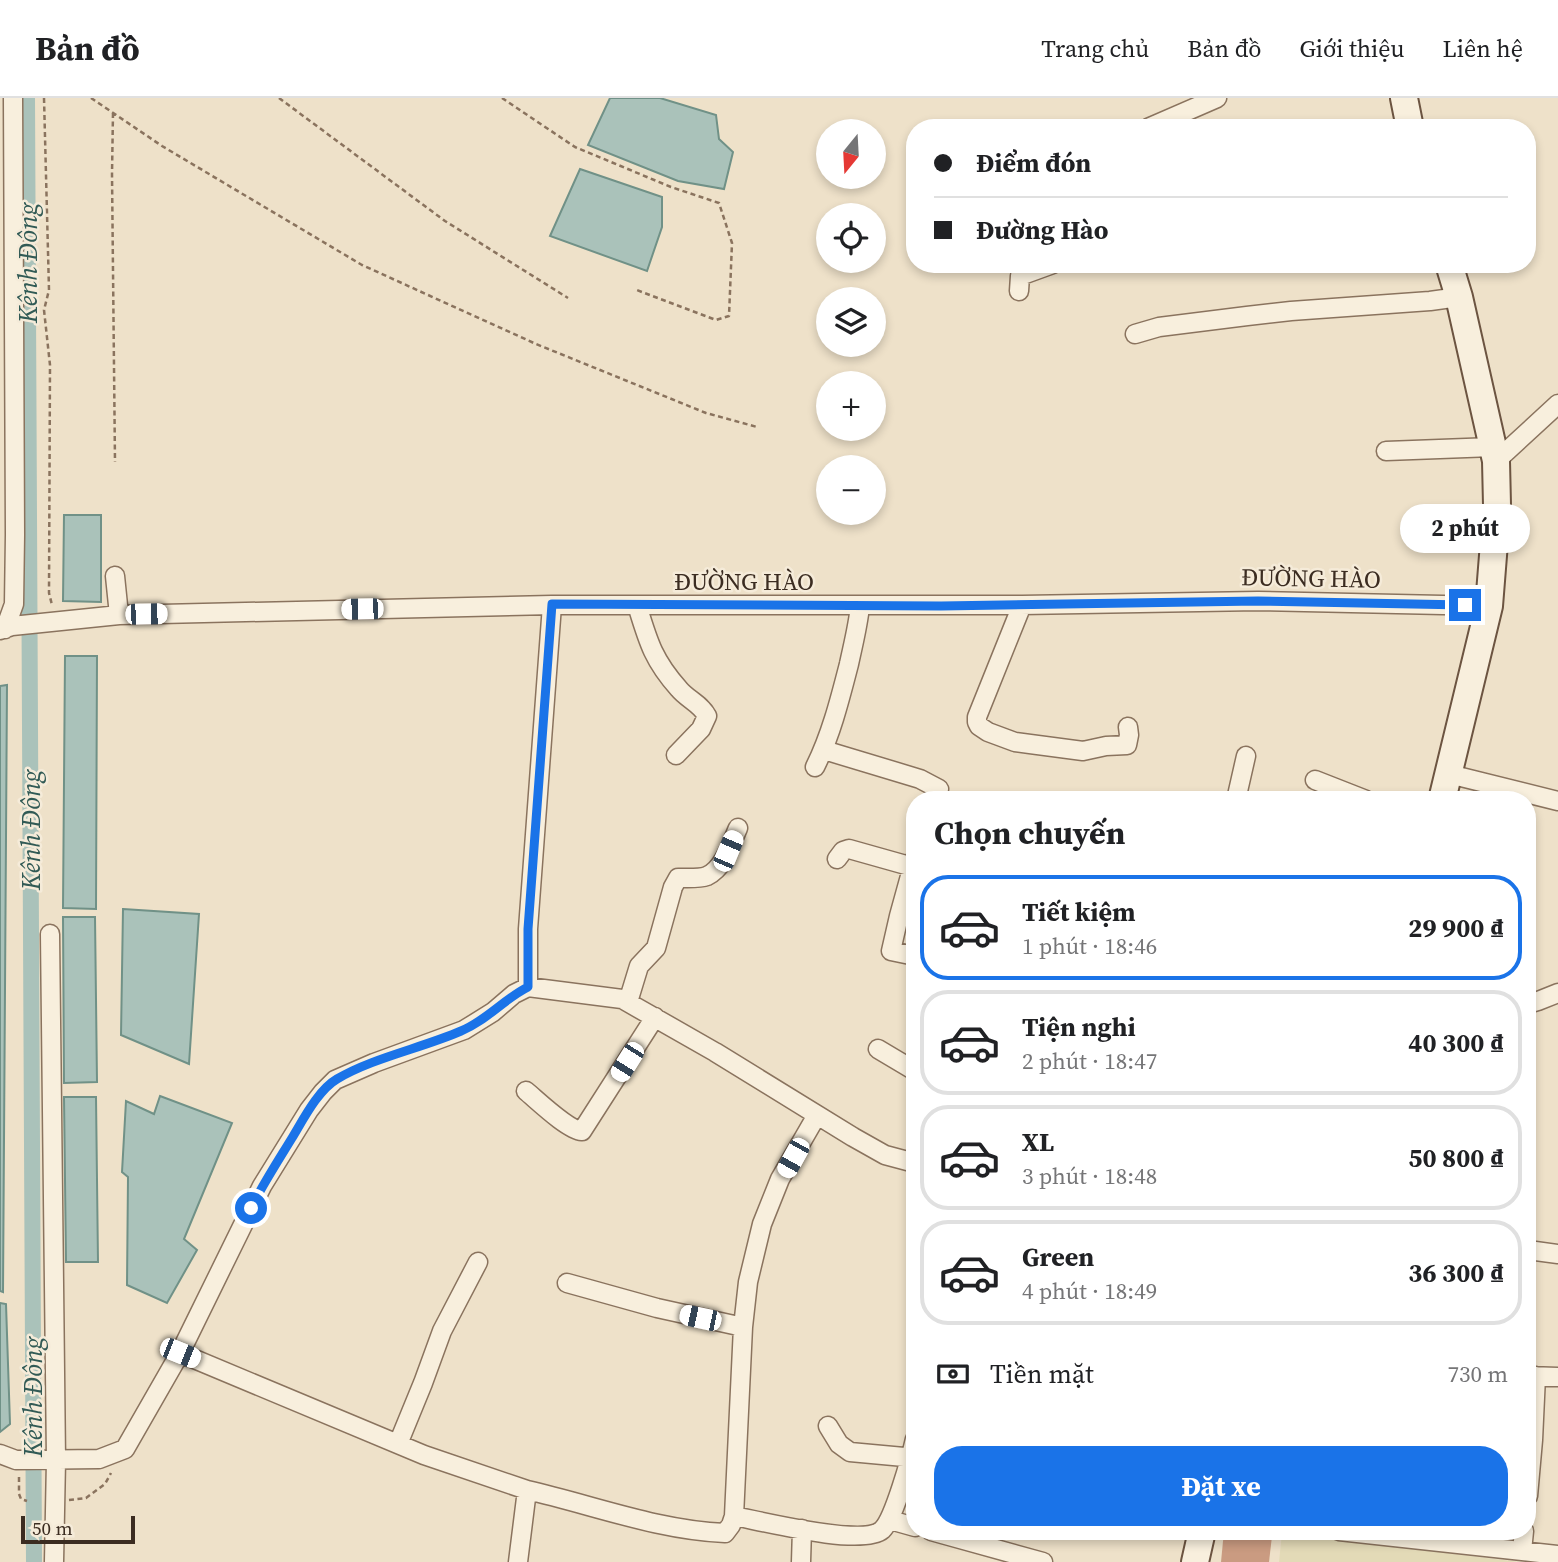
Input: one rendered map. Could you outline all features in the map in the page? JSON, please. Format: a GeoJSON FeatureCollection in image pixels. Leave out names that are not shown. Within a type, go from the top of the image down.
{"type":"FeatureCollection","features":[{"type":"Feature","properties":{"kind":"main road"},"geometry":{"type":"LineString","coordinates":[[1404,98],[1408,119]]}},
{"type":"Feature","properties":{"kind":"main road"},"geometry":{"type":"LineString","coordinates":[[1444,791],[1489,606],[1497,505],[1494,454],[1452,273]]}},
{"type":"Feature","properties":{"kind":"main road"},"geometry":{"type":"LineString","coordinates":[[1195,1562],[1200,1540]]}},
{"type":"Feature","properties":{"kind":"street"},"geometry":{"type":"LineString","coordinates":[[6,628],[14,604],[15,535],[13,98]]}},
{"type":"Feature","properties":{"kind":"street"},"geometry":{"type":"LineString","coordinates":[[1169,119],[1217,98]]}},
{"type":"Feature","properties":{"kind":"street"},"geometry":{"type":"LineString","coordinates":[[1019,291],[1020,276],[1028,273]]}},
{"type":"Feature","properties":{"kind":"street"},"geometry":{"type":"LineString","coordinates":[[1135,334],[1160,327],[1258,314],[1430,301],[1459,296]]}},
{"type":"Feature","properties":{"kind":"street"},"geometry":{"type":"LineString","coordinates":[[1386,451],[1494,454],[1558,404]]}},
{"type":"Feature","properties":{"kind":"street"},"geometry":{"type":"LineString","coordinates":[[115,576],[118,615]]}},
{"type":"Feature","properties":{"kind":"street","name":"ĐƯỜNG HÀO"},"geometry":{"type":"LineString","coordinates":[[6,628],[118,615],[552,604],[860,606],[1258,601],[1489,606]]}},
{"type":"Feature","properties":{"kind":"street"},"geometry":{"type":"LineString","coordinates":[[528,987],[528,929],[552,604]]}},
{"type":"Feature","properties":{"kind":"street"},"geometry":{"type":"LineString","coordinates":[[637,605],[648,643],[658,663],[679,690],[708,716],[701,729],[676,755]]}},
{"type":"Feature","properties":{"kind":"street"},"geometry":{"type":"LineString","coordinates":[[1022,605],[977,717],[979,726],[995,735],[1015,741],[1083,751],[1127,745],[1128,727]]}},
{"type":"Feature","properties":{"kind":"street"},"geometry":{"type":"LineString","coordinates":[[815,767],[824,750],[843,686],[858,627],[860,606]]}},
{"type":"Feature","properties":{"kind":"street"},"geometry":{"type":"LineString","coordinates":[[824,750],[920,779],[939,789],[938,791]]}},
{"type":"Feature","properties":{"kind":"street"},"geometry":{"type":"LineString","coordinates":[[1238,791],[1246,757]]}},
{"type":"Feature","properties":{"kind":"street"},"geometry":{"type":"LineString","coordinates":[[1449,774],[1520,791]]}},
{"type":"Feature","properties":{"kind":"street"},"geometry":{"type":"LineString","coordinates":[[1315,780],[1343,791]]}},
{"type":"Feature","properties":{"kind":"street"},"geometry":{"type":"LineString","coordinates":[[1536,795],[1558,800]]}},
{"type":"Feature","properties":{"kind":"street"},"geometry":{"type":"LineString","coordinates":[[628,1002],[639,966],[656,948],[678,878],[707,876],[719,867],[738,828]]}},
{"type":"Feature","properties":{"kind":"street"},"geometry":{"type":"LineString","coordinates":[[837,859],[843,851],[849,849],[906,861]]}},
{"type":"Feature","properties":{"kind":"street"},"geometry":{"type":"LineString","coordinates":[[906,891],[891,951],[906,954]]}},
{"type":"Feature","properties":{"kind":"street"},"geometry":{"type":"LineString","coordinates":[[50,934],[54,1562]]}},
{"type":"Feature","properties":{"kind":"street"},"geometry":{"type":"LineString","coordinates":[[10,1457],[54,1461],[99,1459],[125,1449],[180,1353],[262,1186],[323,1092],[335,1080],[464,1030],[528,987],[622,999],[886,1155],[906,1161]]}},
{"type":"Feature","properties":{"kind":"street"},"geometry":{"type":"LineString","coordinates":[[1536,1002],[1558,993]]}},
{"type":"Feature","properties":{"kind":"street"},"geometry":{"type":"LineString","coordinates":[[526,1091],[578,1132],[582,1131],[655,1017]]}},
{"type":"Feature","properties":{"kind":"street"},"geometry":{"type":"LineString","coordinates":[[877,1049],[906,1065]]}},
{"type":"Feature","properties":{"kind":"street"},"geometry":{"type":"LineString","coordinates":[[180,1353],[398,1444],[527,1490],[660,1525],[725,1533],[734,1516],[743,1327],[748,1282],[762,1224],[780,1179],[817,1115]]}},
{"type":"Feature","properties":{"kind":"street"},"geometry":{"type":"LineString","coordinates":[[1536,1251],[1558,1254]]}},
{"type":"Feature","properties":{"kind":"street"},"geometry":{"type":"LineString","coordinates":[[398,1444],[442,1331],[478,1262]]}},
{"type":"Feature","properties":{"kind":"street"},"geometry":{"type":"LineString","coordinates":[[567,1283],[657,1308],[743,1327]]}},
{"type":"Feature","properties":{"kind":"street"},"geometry":{"type":"LineString","coordinates":[[1536,1376],[1558,1377]]}},
{"type":"Feature","properties":{"kind":"street"},"geometry":{"type":"LineString","coordinates":[[828,1426],[839,1444],[850,1452],[906,1456]]}},
{"type":"Feature","properties":{"kind":"street"},"geometry":{"type":"LineString","coordinates":[[734,1516],[831,1534],[873,1535],[882,1530],[890,1520],[906,1476]]}},
{"type":"Feature","properties":{"kind":"street"},"geometry":{"type":"LineString","coordinates":[[518,1562],[527,1490]]}},
{"type":"Feature","properties":{"kind":"street"},"geometry":{"type":"LineString","coordinates":[[890,1520],[906,1524]]}},
{"type":"Feature","properties":{"kind":"street"},"geometry":{"type":"LineString","coordinates":[[801,1562],[802,1529]]}},
{"type":"Feature","properties":{"kind":"street"},"geometry":{"type":"LineString","coordinates":[[964,1540],[1043,1562]]}},
{"type":"Feature","properties":{"kind":"street"},"geometry":{"type":"LineString","coordinates":[[1465,1540],[1558,1555]]}},
{"type":"Feature","properties":{"kind":"street"},"geometry":{"type":"LineString","coordinates":[[1522,1551],[1523,1540]]}},
{"type":"Feature","properties":{"kind":"path"},"geometry":{"type":"LineString","coordinates":[[44,98],[49,290],[44,310],[50,365],[50,623]]}},
{"type":"Feature","properties":{"kind":"path"},"geometry":{"type":"LineString","coordinates":[[91,98],[162,146],[362,265],[536,344],[706,413],[757,427]]}},
{"type":"Feature","properties":{"kind":"path"},"geometry":{"type":"LineString","coordinates":[[279,98],[445,221],[568,298]]}},
{"type":"Feature","properties":{"kind":"path"},"geometry":{"type":"LineString","coordinates":[[502,98],[575,147],[671,187],[719,203],[732,243],[729,316],[716,320],[634,289]]}},
{"type":"Feature","properties":{"kind":"path"},"geometry":{"type":"LineString","coordinates":[[113,113],[111,174],[115,462]]}},
{"type":"Feature","properties":{"kind":"path"},"geometry":{"type":"LineString","coordinates":[[55,1501],[86,1498],[104,1484],[125,1449]]}},
{"type":"Feature","properties":{"kind":"path"},"geometry":{"type":"LineString","coordinates":[[10,1457],[19,1466],[19,1494],[21,1499],[27,1501]]}},
{"type":"Feature","properties":{"kind":"shaded area"},"geometry":{"type":"Polygon","coordinates":[[[1281,1540],[1339,1540],[1519,1562],[1279,1562],[1281,1540]]]}},
{"type":"Feature","properties":{"kind":"water"},"geometry":{"type":"Polygon","coordinates":[[[610,98],[660,98],[716,115],[719,139],[733,152],[724,189],[678,181],[588,145],[610,98]]]}},
{"type":"Feature","properties":{"kind":"water"},"geometry":{"type":"Polygon","coordinates":[[[580,169],[662,197],[662,227],[647,271],[550,236],[580,169]]]}},
{"type":"Feature","properties":{"kind":"water"},"geometry":{"type":"Polygon","coordinates":[[[64,515],[101,515],[101,602],[63,601],[64,515]]]}},
{"type":"Feature","properties":{"kind":"water"},"geometry":{"type":"Polygon","coordinates":[[[65,656],[97,656],[96,909],[63,908],[65,656]]]}},
{"type":"Feature","properties":{"kind":"water"},"geometry":{"type":"Polygon","coordinates":[[[7,685],[3,1292],[0,1291],[0,686],[7,685]]]}},
{"type":"Feature","properties":{"kind":"water"},"geometry":{"type":"Polygon","coordinates":[[[123,909],[199,914],[189,1064],[121,1035],[123,909]]]}},
{"type":"Feature","properties":{"kind":"water"},"geometry":{"type":"Polygon","coordinates":[[[63,917],[95,917],[97,1082],[64,1083],[63,917]]]}},
{"type":"Feature","properties":{"kind":"water"},"geometry":{"type":"Polygon","coordinates":[[[160,1096],[232,1123],[184,1239],[197,1250],[167,1303],[127,1285],[128,1177],[122,1172],[126,1101],[154,1114],[160,1096]]]}},
{"type":"Feature","properties":{"kind":"water"},"geometry":{"type":"Polygon","coordinates":[[[64,1097],[96,1097],[98,1262],[66,1262],[64,1097]]]}},
{"type":"Feature","properties":{"kind":"water"},"geometry":{"type":"Polygon","coordinates":[[[0,1303],[6,1304],[10,1424],[0,1432],[0,1303]]]}},
{"type":"Feature","properties":{"kind":"building"},"geometry":{"type":"Polygon","coordinates":[[[1223,1540],[1272,1540],[1269,1562],[1221,1562],[1223,1540]]]}},
{"type":"Feature","properties":{"kind":"waterway","name":"Kênh Đông"},"geometry":{"type":"LineString","coordinates":[[27,98],[34,1562]]}},
{"type":"Feature","properties":{"kind":"route"},"geometry":{"type":"LineString","coordinates":[[251,1208],[309,1110],[335,1080],[464,1030],[528,987],[528,929],[552,604],[941,606],[1258,601],[1465,605]]}}]}
